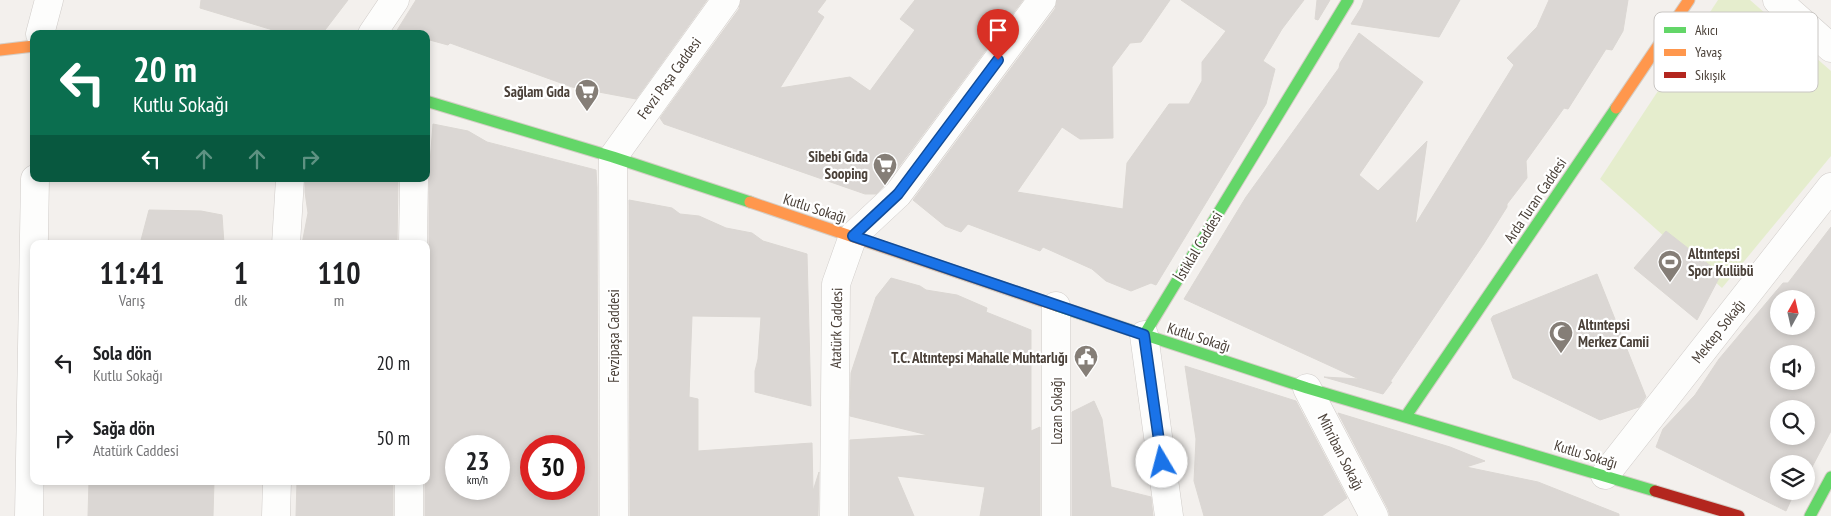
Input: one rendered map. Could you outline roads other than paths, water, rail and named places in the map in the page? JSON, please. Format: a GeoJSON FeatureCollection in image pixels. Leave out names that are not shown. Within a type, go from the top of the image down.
{"type":"FeatureCollection","features":[{"type":"Feature","properties":{"kind":"street"},"geometry":{"type":"LineString","coordinates":[[41,30],[49,0]]}},
{"type":"Feature","properties":{"kind":"street"},"geometry":{"type":"LineString","coordinates":[[375,30],[395,0]]}},
{"type":"Feature","properties":{"kind":"street","name":"Fevzi Paşa Caddesi"},"geometry":{"type":"LineString","coordinates":[[613,157],[726,0]]}},
{"type":"Feature","properties":{"kind":"street","name":"Atatürk Caddesi"},"geometry":{"type":"LineString","coordinates":[[834,516],[836,284],[853,236],[898,194],[1042,0]]}},
{"type":"Feature","properties":{"kind":"street","name":"İstiklal Caddesi"},"geometry":{"type":"LineString","coordinates":[[1144,335],[1348,0]]}},
{"type":"Feature","properties":{"kind":"street","name":"Arda Turan Caddesi"},"geometry":{"type":"LineString","coordinates":[[1681,12],[1689,0]]}},
{"type":"Feature","properties":{"kind":"street"},"geometry":{"type":"LineString","coordinates":[[1777,0],[1790,12]]}},
{"type":"Feature","properties":{"kind":"street"},"geometry":{"type":"LineString","coordinates":[[1818,36],[1831,48]]}},
{"type":"Feature","properties":{"kind":"street"},"geometry":{"type":"LineString","coordinates":[[0,50],[30,46]]}},
{"type":"Feature","properties":{"kind":"street","name":"Arda Turan Caddesi"},"geometry":{"type":"LineString","coordinates":[[1406,416],[1654,51]]}},
{"type":"Feature","properties":{"kind":"street","name":"Kutlu Sokağı"},"geometry":{"type":"LineString","coordinates":[[430,102],[613,157],[853,236],[1056,306],[1308,388],[1738,516]]}},
{"type":"Feature","properties":{"kind":"street","name":"Fevzipaşa Caddesi"},"geometry":{"type":"LineString","coordinates":[[613,157],[614,516]]}},
{"type":"Feature","properties":{"kind":"street"},"geometry":{"type":"LineString","coordinates":[[34,240],[35,182]]}},
{"type":"Feature","properties":{"kind":"street"},"geometry":{"type":"LineString","coordinates":[[286,240],[290,182]]}},
{"type":"Feature","properties":{"kind":"street"},"geometry":{"type":"LineString","coordinates":[[413,240],[414,182]]}},
{"type":"Feature","properties":{"kind":"street","name":"Mektep Sokağı"},"geometry":{"type":"LineString","coordinates":[[1605,476],[1831,187]]}},
{"type":"Feature","properties":{"kind":"street","name":"Lozan Sokağı"},"geometry":{"type":"LineString","coordinates":[[1056,306],[1056,516]]}},
{"type":"Feature","properties":{"kind":"street"},"geometry":{"type":"LineString","coordinates":[[1144,335],[1169,516]]}},
{"type":"Feature","properties":{"kind":"street","name":"Mihriban Sokağı"},"geometry":{"type":"LineString","coordinates":[[1308,388],[1374,516]]}},
{"type":"Feature","properties":{"kind":"street"},"geometry":{"type":"LineString","coordinates":[[29,516],[30,460]]}},
{"type":"Feature","properties":{"kind":"street"},"geometry":{"type":"LineString","coordinates":[[1810,516],[1831,478]]}},
{"type":"Feature","properties":{"kind":"street"},"geometry":{"type":"LineString","coordinates":[[276,516],[277,485]]}},
{"type":"Feature","properties":{"kind":"street"},"geometry":{"type":"LineString","coordinates":[[409,485],[409,516]]}},
{"type":"Feature","properties":{"kind":"place","name":"Sağlam Gıda"},"geometry":{"type":"Point","coordinates":[587,112]}},
{"type":"Feature","properties":{"kind":"place","name":"Sibebi Gıda Sooping"},"geometry":{"type":"Point","coordinates":[885,186]}},
{"type":"Feature","properties":{"kind":"place","name":"Altıntepsi Spor Kulübü"},"geometry":{"type":"Point","coordinates":[1670,283]}},
{"type":"Feature","properties":{"kind":"place","name":"Altıntepsi Merkez Camii"},"geometry":{"type":"Point","coordinates":[1561,354]}},
{"type":"Feature","properties":{"kind":"place","name":"T.C. Altıntepsi Mahalle Muhtarlığı"},"geometry":{"type":"Point","coordinates":[1086,378]}}]}
